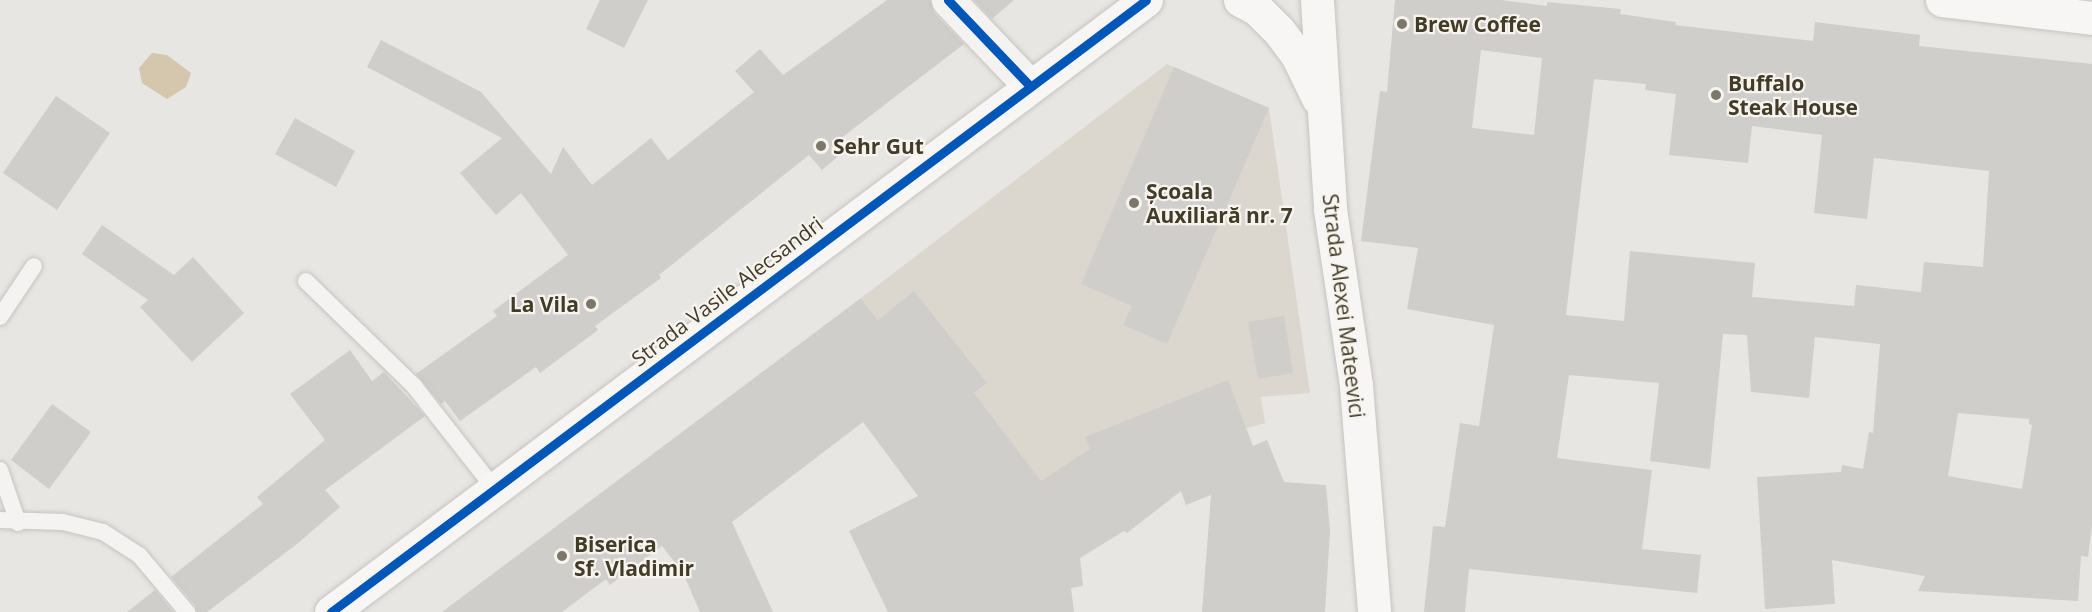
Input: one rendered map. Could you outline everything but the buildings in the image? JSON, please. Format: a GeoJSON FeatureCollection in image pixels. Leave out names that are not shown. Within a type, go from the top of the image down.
{"type":"FeatureCollection","features":[{"type":"Feature","properties":{"kind":"main road","name":"Strada Vasile Alecsandri"},"geometry":{"type":"LineString","coordinates":[[331,612],[1146,0]]}},
{"type":"Feature","properties":{"kind":"main road"},"geometry":{"type":"LineString","coordinates":[[1240,0],[1257,9],[1279,31],[1297,55],[1324,110]]}},
{"type":"Feature","properties":{"kind":"main road","name":"Strada Alexei Mateevici"},"geometry":{"type":"LineString","coordinates":[[1317,0],[1330,209],[1356,386],[1374,612]]}},
{"type":"Feature","properties":{"kind":"main road"},"geometry":{"type":"LineString","coordinates":[[1942,0],[2092,18]]}},
{"type":"Feature","properties":{"kind":"street"},"geometry":{"type":"LineString","coordinates":[[948,0],[1030,86]]}},
{"type":"Feature","properties":{"kind":"lane"},"geometry":{"type":"LineString","coordinates":[[0,317],[34,266]]}},
{"type":"Feature","properties":{"kind":"lane"},"geometry":{"type":"LineString","coordinates":[[306,281],[414,386],[494,488]]}},
{"type":"Feature","properties":{"kind":"lane"},"geometry":{"type":"LineString","coordinates":[[0,470],[18,523]]}},
{"type":"Feature","properties":{"kind":"lane"},"geometry":{"type":"LineString","coordinates":[[0,520],[18,523],[63,522],[103,532],[139,555],[188,612]]}},
{"type":"Feature","properties":{"kind":"shaded area"},"geometry":{"type":"Polygon","coordinates":[[[152,53],[167,55],[191,73],[186,87],[167,99],[142,83],[139,68],[152,53]]]}},
{"type":"Feature","properties":{"kind":"shaded area","name":"Școala Auxiliară nr. 7"},"geometry":{"type":"Polygon","coordinates":[[[1167,64],[1269,108],[1310,393],[1261,397],[1265,423],[1231,433],[1032,518],[861,298],[1167,64]]]}},
{"type":"Feature","properties":{"kind":"cycle path"},"geometry":{"type":"LineString","coordinates":[[948,0],[1030,86]]}},
{"type":"Feature","properties":{"kind":"cycle path"},"geometry":{"type":"LineString","coordinates":[[331,612],[1146,0]]}},
{"type":"Feature","properties":{"kind":"place","name":"Brew Coffee"},"geometry":{"type":"Point","coordinates":[1402,24]}},
{"type":"Feature","properties":{"kind":"place","name":"Buffalo Steak House"},"geometry":{"type":"Point","coordinates":[1716,95]}},
{"type":"Feature","properties":{"kind":"place","name":"Sehr Gut"},"geometry":{"type":"Point","coordinates":[821,146]}},
{"type":"Feature","properties":{"kind":"place","name":"Școala Auxiliară nr. 7"},"geometry":{"type":"Point","coordinates":[1134,203]}},
{"type":"Feature","properties":{"kind":"place","name":"La Vila"},"geometry":{"type":"Point","coordinates":[591,304]}},
{"type":"Feature","properties":{"kind":"place","name":"Biserica Sf. Vladimir"},"geometry":{"type":"Point","coordinates":[562,556]}}]}
